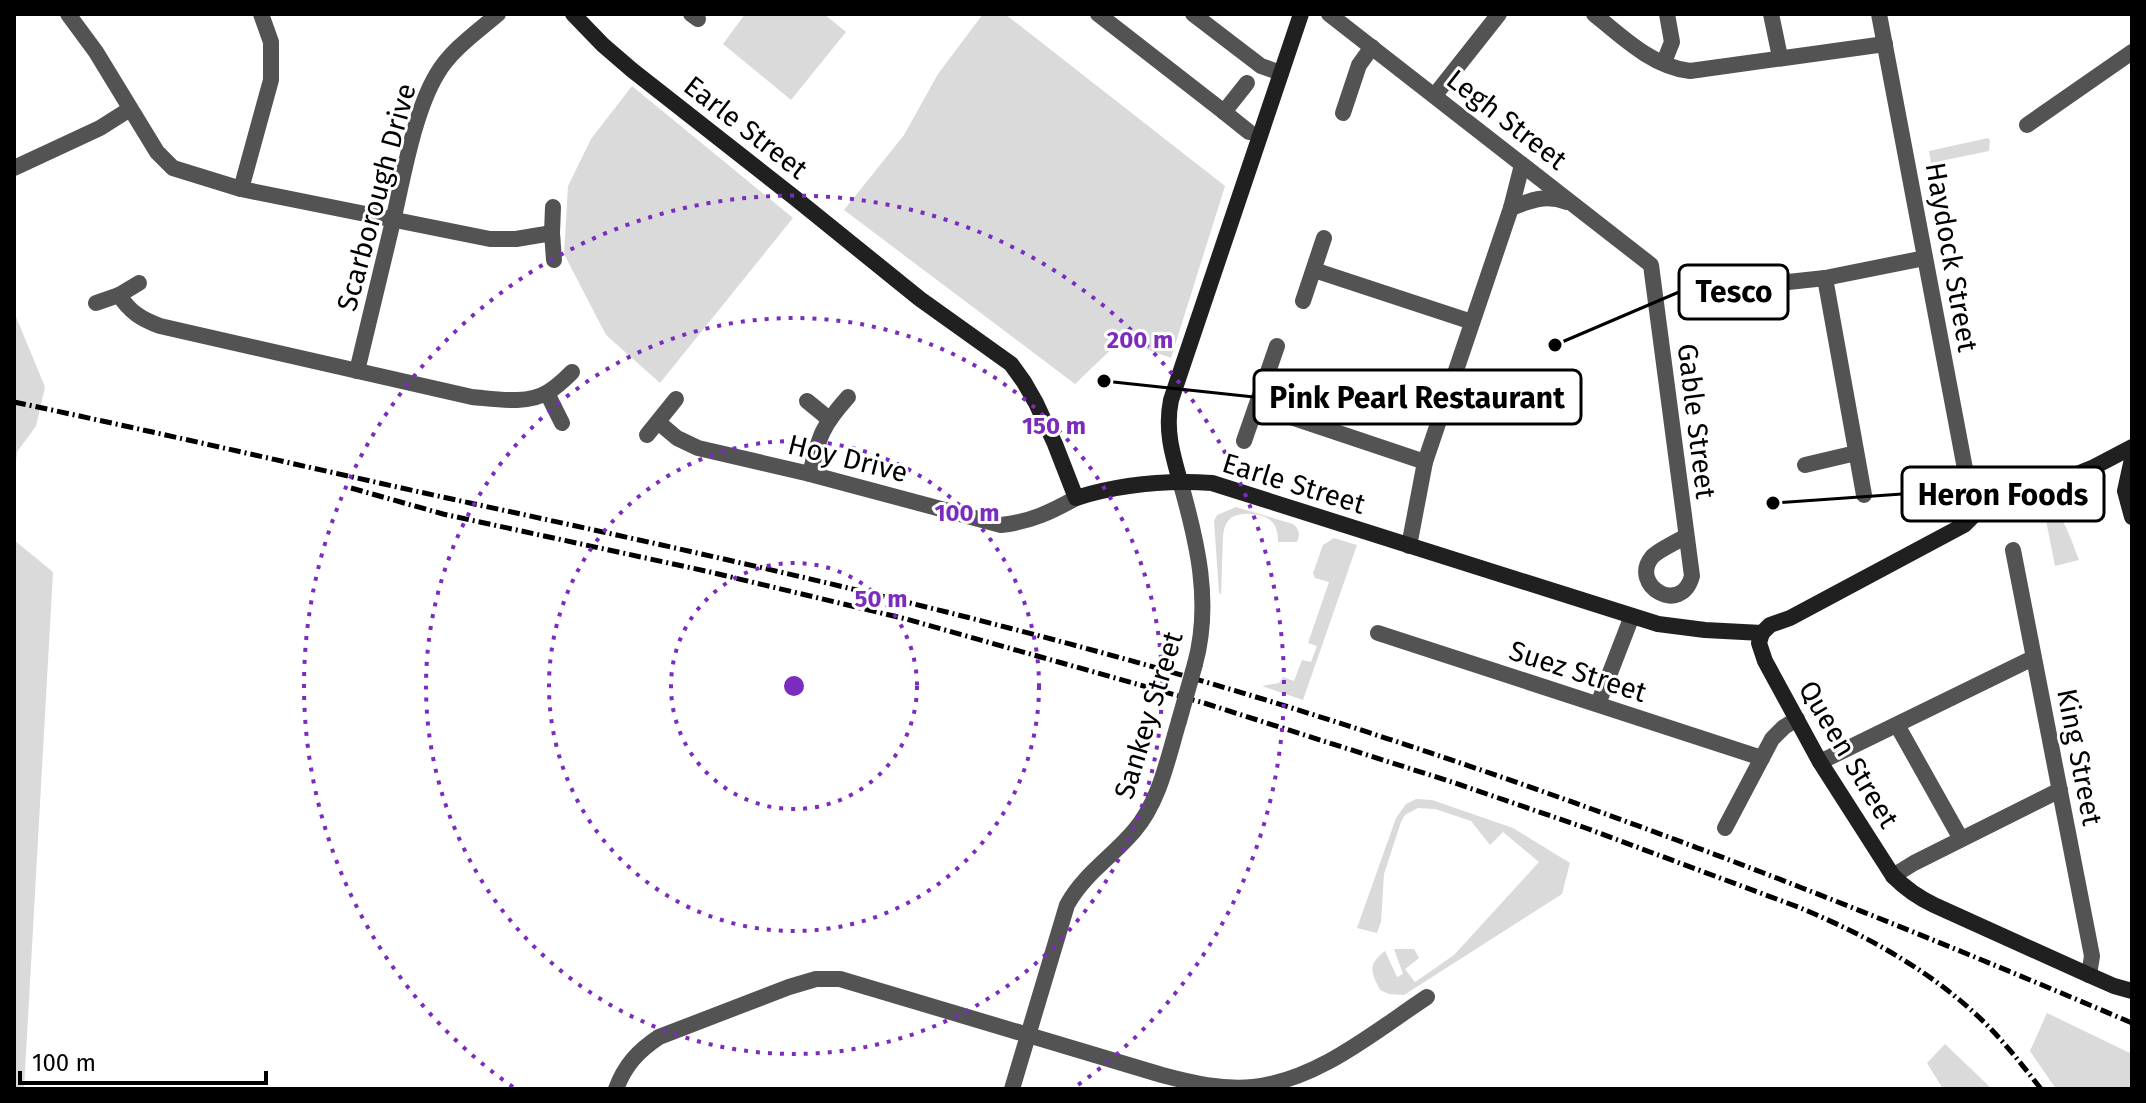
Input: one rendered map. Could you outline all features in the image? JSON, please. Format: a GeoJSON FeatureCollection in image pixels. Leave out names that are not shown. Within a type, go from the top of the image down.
{"type":"FeatureCollection","features":[{"type":"Feature","properties":{"kind":"street"},"geometry":{"type":"LineString","coordinates":[[68,14],[96,52],[157,152],[173,168],[241,189],[490,239],[516,239],[552,233]]}},
{"type":"Feature","properties":{"kind":"street"},"geometry":{"type":"LineString","coordinates":[[241,189],[271,80],[271,42],[261,14]]}},
{"type":"Feature","properties":{"kind":"street","name":"Scarborough Drive"},"geometry":{"type":"LineString","coordinates":[[357,371],[426,98],[437,73],[451,56],[498,14]]}},
{"type":"Feature","properties":{"kind":"street"},"geometry":{"type":"LineString","coordinates":[[1098,14],[1249,132]]}},
{"type":"Feature","properties":{"kind":"street"},"geometry":{"type":"LineString","coordinates":[[1193,14],[1261,66],[1281,73]]}},
{"type":"Feature","properties":{"kind":"street","name":"Sankey Street"},"geometry":{"type":"LineString","coordinates":[[1012,1089],[1067,905],[1082,882],[1142,821],[1158,785],[1195,664],[1201,639],[1202,580],[1168,437],[1171,400],[1301,14]]}},
{"type":"Feature","properties":{"kind":"street","name":"Legh Street"},"geometry":{"type":"LineString","coordinates":[[1329,14],[1651,265]]}},
{"type":"Feature","properties":{"kind":"street"},"geometry":{"type":"LineString","coordinates":[[1435,95],[1499,14]]}},
{"type":"Feature","properties":{"kind":"street"},"geometry":{"type":"LineString","coordinates":[[1594,14],[1644,54],[1679,70],[1780,57],[1803,60],[1885,44]]}},
{"type":"Feature","properties":{"kind":"street"},"geometry":{"type":"LineString","coordinates":[[1664,62],[1672,42],[1667,14]]}},
{"type":"Feature","properties":{"kind":"street"},"geometry":{"type":"LineString","coordinates":[[1771,14],[1780,57]]}},
{"type":"Feature","properties":{"kind":"street","name":"Haydock Street"},"geometry":{"type":"LineString","coordinates":[[1879,14],[1898,108],[1908,206],[1925,258],[1966,474],[1972,490],[1986,503]]}},
{"type":"Feature","properties":{"kind":"street","name":"Earle Street"},"geometry":{"type":"LineString","coordinates":[[580,17],[632,70],[898,282],[1011,364],[1036,403],[1076,498],[1104,489],[1151,482],[1212,483],[1669,627],[1762,633]]}},
{"type":"Feature","properties":{"kind":"street"},"geometry":{"type":"LineString","coordinates":[[1343,113],[1359,65],[1372,47]]}},
{"type":"Feature","properties":{"kind":"street"},"geometry":{"type":"LineString","coordinates":[[2027,125],[2132,52]]}},
{"type":"Feature","properties":{"kind":"street"},"geometry":{"type":"LineString","coordinates":[[1224,112],[1247,83]]}},
{"type":"Feature","properties":{"kind":"street"},"geometry":{"type":"LineString","coordinates":[[1880,110],[1898,108]]}},
{"type":"Feature","properties":{"kind":"street"},"geometry":{"type":"LineString","coordinates":[[14,168],[100,128],[130,109]]}},
{"type":"Feature","properties":{"kind":"street"},"geometry":{"type":"LineString","coordinates":[[1409,546],[1425,462],[1511,208],[1522,165]]}},
{"type":"Feature","properties":{"kind":"street"},"geometry":{"type":"LineString","coordinates":[[1511,208],[1543,197],[1572,204]]}},
{"type":"Feature","properties":{"kind":"street"},"geometry":{"type":"LineString","coordinates":[[553,207],[554,260]]}},
{"type":"Feature","properties":{"kind":"street"},"geometry":{"type":"LineString","coordinates":[[1303,301],[1324,238]]}},
{"type":"Feature","properties":{"kind":"street"},"geometry":{"type":"LineString","coordinates":[[1734,288],[1925,258]]}},
{"type":"Feature","properties":{"kind":"street","name":"Gable Street"},"geometry":{"type":"LineString","coordinates":[[1651,265],[1686,536]]}},
{"type":"Feature","properties":{"kind":"street"},"geometry":{"type":"LineString","coordinates":[[1314,270],[1472,322]]}},
{"type":"Feature","properties":{"kind":"street"},"geometry":{"type":"LineString","coordinates":[[1833,271],[1864,495]]}},
{"type":"Feature","properties":{"kind":"street"},"geometry":{"type":"LineString","coordinates":[[96,303],[119,295],[139,283]]}},
{"type":"Feature","properties":{"kind":"street"},"geometry":{"type":"LineString","coordinates":[[119,295],[127,308],[139,318],[160,326],[472,397],[530,398],[547,393],[572,372]]}},
{"type":"Feature","properties":{"kind":"street"},"geometry":{"type":"LineString","coordinates":[[1244,441],[1277,346]]}},
{"type":"Feature","properties":{"kind":"street"},"geometry":{"type":"LineString","coordinates":[[547,393],[562,423]]}},
{"type":"Feature","properties":{"kind":"street"},"geometry":{"type":"LineString","coordinates":[[810,474],[818,440],[829,419],[848,397]]}},
{"type":"Feature","properties":{"kind":"street","name":"Hoy Drive"},"geometry":{"type":"LineString","coordinates":[[676,399],[652,428],[698,448],[1001,525],[1024,522],[1052,512],[1076,498]]}},
{"type":"Feature","properties":{"kind":"street"},"geometry":{"type":"LineString","coordinates":[[807,401],[829,419]]}},
{"type":"Feature","properties":{"kind":"street"},"geometry":{"type":"LineString","coordinates":[[1258,406],[1425,462]]}},
{"type":"Feature","properties":{"kind":"street"},"geometry":{"type":"LineString","coordinates":[[1762,633],[1770,625],[1790,618],[1964,525],[1986,503],[2008,502],[2092,468],[2132,447]]}},
{"type":"Feature","properties":{"kind":"street"},"geometry":{"type":"LineString","coordinates":[[1805,465],[1856,453]]}},
{"type":"Feature","properties":{"kind":"street"},"geometry":{"type":"LineString","coordinates":[[2125,491],[2132,459]]}},
{"type":"Feature","properties":{"kind":"street"},"geometry":{"type":"LineString","coordinates":[[2092,468],[2103,470],[2120,482],[2132,517]]}},
{"type":"Feature","properties":{"kind":"street","name":"King Street"},"geometry":{"type":"LineString","coordinates":[[2013,550],[2092,956],[2089,975]]}},
{"type":"Feature","properties":{"kind":"street"},"geometry":{"type":"LineString","coordinates":[[1598,704],[1632,616]]}},
{"type":"Feature","properties":{"kind":"street","name":"Suez Street"},"geometry":{"type":"LineString","coordinates":[[1378,633],[1762,758]]}},
{"type":"Feature","properties":{"kind":"street","name":"Queen Street"},"geometry":{"type":"LineString","coordinates":[[1762,633],[1759,643],[1765,661],[1820,762],[1893,876],[1912,894],[2089,975],[2132,991]]}},
{"type":"Feature","properties":{"kind":"street"},"geometry":{"type":"LineString","coordinates":[[1820,762],[2033,658]]}},
{"type":"Feature","properties":{"kind":"street"},"geometry":{"type":"LineString","coordinates":[[1725,828],[1778,732],[1797,719]]}},
{"type":"Feature","properties":{"kind":"street"},"geometry":{"type":"LineString","coordinates":[[1897,725],[1961,839]]}},
{"type":"Feature","properties":{"kind":"street"},"geometry":{"type":"LineString","coordinates":[[1893,876],[2060,790]]}},
{"type":"Feature","properties":{"kind":"street"},"geometry":{"type":"LineString","coordinates":[[616,1089],[630,1061],[659,1037],[816,979],[840,979],[1027,1036],[1213,1087],[1254,1087],[1290,1078],[1319,1066],[1427,997]]}},
{"type":"Feature","properties":{"kind":"shaded area"},"geometry":{"type":"Polygon","coordinates":[[[745,14],[824,14],[846,32],[791,100],[723,44],[745,14]]]}},
{"type":"Feature","properties":{"kind":"shaded area"},"geometry":{"type":"Polygon","coordinates":[[[983,14],[1005,14],[1225,186],[1171,358],[1121,340],[1075,384],[844,210],[904,135],[938,74],[983,14]]]}},
{"type":"Feature","properties":{"kind":"shaded area"},"geometry":{"type":"Polygon","coordinates":[[[632,86],[793,218],[660,383],[606,335],[564,254],[568,186],[591,139],[632,86]]]}},
{"type":"Feature","properties":{"kind":"shaded area"},"geometry":{"type":"Polygon","coordinates":[[[1988,138],[1989,151],[1931,163],[1929,151],[1988,138]]]}},
{"type":"Feature","properties":{"kind":"shaded area"},"geometry":{"type":"Polygon","coordinates":[[[14,312],[45,387],[36,426],[17,452],[14,480],[14,312]]]}},
{"type":"Feature","properties":{"kind":"shaded area"},"geometry":{"type":"Polygon","coordinates":[[[2049,503],[2063,522],[2079,560],[2055,566],[2043,505],[2049,503]]]}},
{"type":"Feature","properties":{"kind":"shaded area"},"geometry":{"type":"Polygon","coordinates":[[[1236,507],[1293,524],[1299,537],[1297,542],[1278,542],[1274,525],[1265,517],[1247,514],[1231,518],[1223,536],[1221,595],[1214,521],[1217,515],[1236,507]]]}},
{"type":"Feature","properties":{"kind":"shaded area"},"geometry":{"type":"Polygon","coordinates":[[[1334,538],[1357,545],[1303,700],[1262,686],[1279,683],[1283,677],[1294,681],[1302,660],[1311,662],[1317,646],[1308,643],[1329,582],[1315,578],[1313,573],[1323,545],[1334,538]]]}},
{"type":"Feature","properties":{"kind":"shaded area"},"geometry":{"type":"Polygon","coordinates":[[[14,540],[53,572],[24,1089],[14,1089],[14,540]]]}},
{"type":"Feature","properties":{"kind":"shaded area"},"geometry":{"type":"Polygon","coordinates":[[[1416,799],[1432,800],[1513,828],[1570,863],[1562,894],[1404,995],[1389,994],[1380,990],[1373,973],[1373,965],[1379,956],[1385,951],[1397,977],[1403,974],[1394,949],[1414,949],[1419,958],[1405,969],[1415,982],[1454,955],[1539,862],[1503,832],[1490,845],[1471,821],[1435,809],[1418,808],[1405,815],[1401,822],[1384,874],[1381,922],[1377,933],[1357,928],[1396,818],[1406,804],[1416,799]]]}},
{"type":"Feature","properties":{"kind":"shaded area"},"geometry":{"type":"Polygon","coordinates":[[[2047,1013],[2132,1054],[2132,1089],[2056,1089],[2030,1051],[2047,1013]]]}},
{"type":"Feature","properties":{"kind":"shaded area"},"geometry":{"type":"Polygon","coordinates":[[[1945,1044],[1992,1089],[1943,1089],[1927,1063],[1945,1044]]]}},
{"type":"Feature","properties":{"kind":"railway"},"geometry":{"type":"LineString","coordinates":[[14,402],[682,549],[998,625],[1207,682],[1415,748],[1622,820],[1828,898],[2132,1023]]}},
{"type":"Feature","properties":{"kind":"railway"},"geometry":{"type":"LineString","coordinates":[[351,488],[443,514],[710,572],[906,619],[1204,703],[1583,827],[1798,907],[1897,956],[1965,1004],[2007,1047],[2041,1089]]}},
{"type":"Feature","properties":{"kind":"place","name":"Tesco"},"geometry":{"type":"Point","coordinates":[1555,345]}},
{"type":"Feature","properties":{"kind":"place","name":"Pink Pearl Restaurant"},"geometry":{"type":"Point","coordinates":[1104,381]}},
{"type":"Feature","properties":{"kind":"place","name":"Heron Foods"},"geometry":{"type":"Point","coordinates":[1773,503]}}]}
